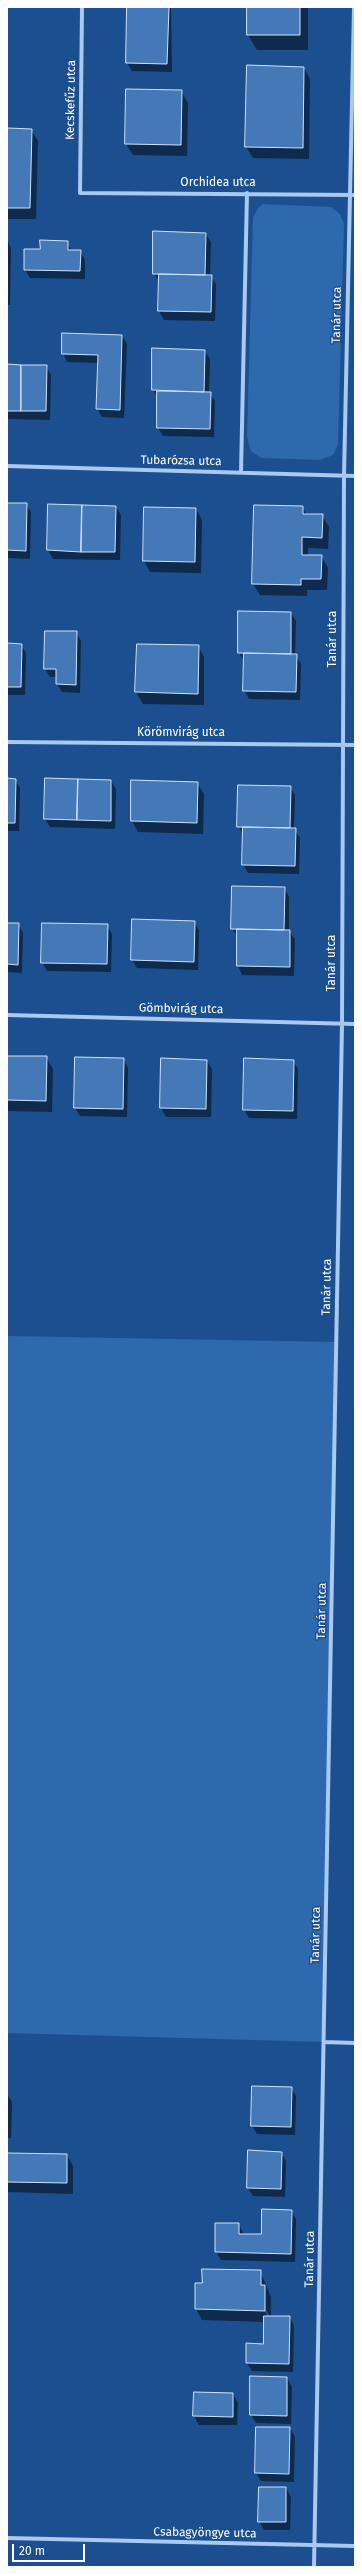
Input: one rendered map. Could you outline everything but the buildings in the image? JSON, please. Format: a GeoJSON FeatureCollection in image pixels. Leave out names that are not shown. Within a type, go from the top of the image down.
{"type":"FeatureCollection","features":[{"type":"Feature","properties":{"kind":"street","name":"Kecskefűz utca"},"geometry":{"type":"LineString","coordinates":[[80,193],[82,7]]}},
{"type":"Feature","properties":{"kind":"street","name":"Tanár utca"},"geometry":{"type":"LineString","coordinates":[[314,2567],[342,1024],[344,476],[354,7]]}},
{"type":"Feature","properties":{"kind":"street","name":"Orchidea utca"},"geometry":{"type":"LineString","coordinates":[[80,193],[247,193],[355,195]]}},
{"type":"Feature","properties":{"kind":"street"},"geometry":{"type":"LineString","coordinates":[[242,472],[247,193]]}},
{"type":"Feature","properties":{"kind":"street","name":"Tubarózsa utca"},"geometry":{"type":"LineString","coordinates":[[7,466],[355,476]]}},
{"type":"Feature","properties":{"kind":"street","name":"Körömvirág utca"},"geometry":{"type":"LineString","coordinates":[[7,742],[355,745]]}},
{"type":"Feature","properties":{"kind":"street","name":"Gömbvirág utca"},"geometry":{"type":"LineString","coordinates":[[7,1015],[355,1024]]}},
{"type":"Feature","properties":{"kind":"street"},"geometry":{"type":"LineString","coordinates":[[324,2042],[355,2042]]}},
{"type":"Feature","properties":{"kind":"street","name":"Csabagyöngye utca"},"geometry":{"type":"LineString","coordinates":[[7,2538],[355,2546]]}},
{"type":"Feature","properties":{"kind":"shaded area"},"geometry":{"type":"Polygon","coordinates":[[[263,204],[331,207],[340,214],[344,224],[338,445],[333,455],[320,460],[261,458],[251,451],[247,437],[253,218],[258,208],[263,204]]]}},
{"type":"Feature","properties":{"kind":"shaded area"},"geometry":{"type":"Polygon","coordinates":[[[7,1336],[336,1342],[324,2042],[7,2033],[7,1336]]]}}]}
